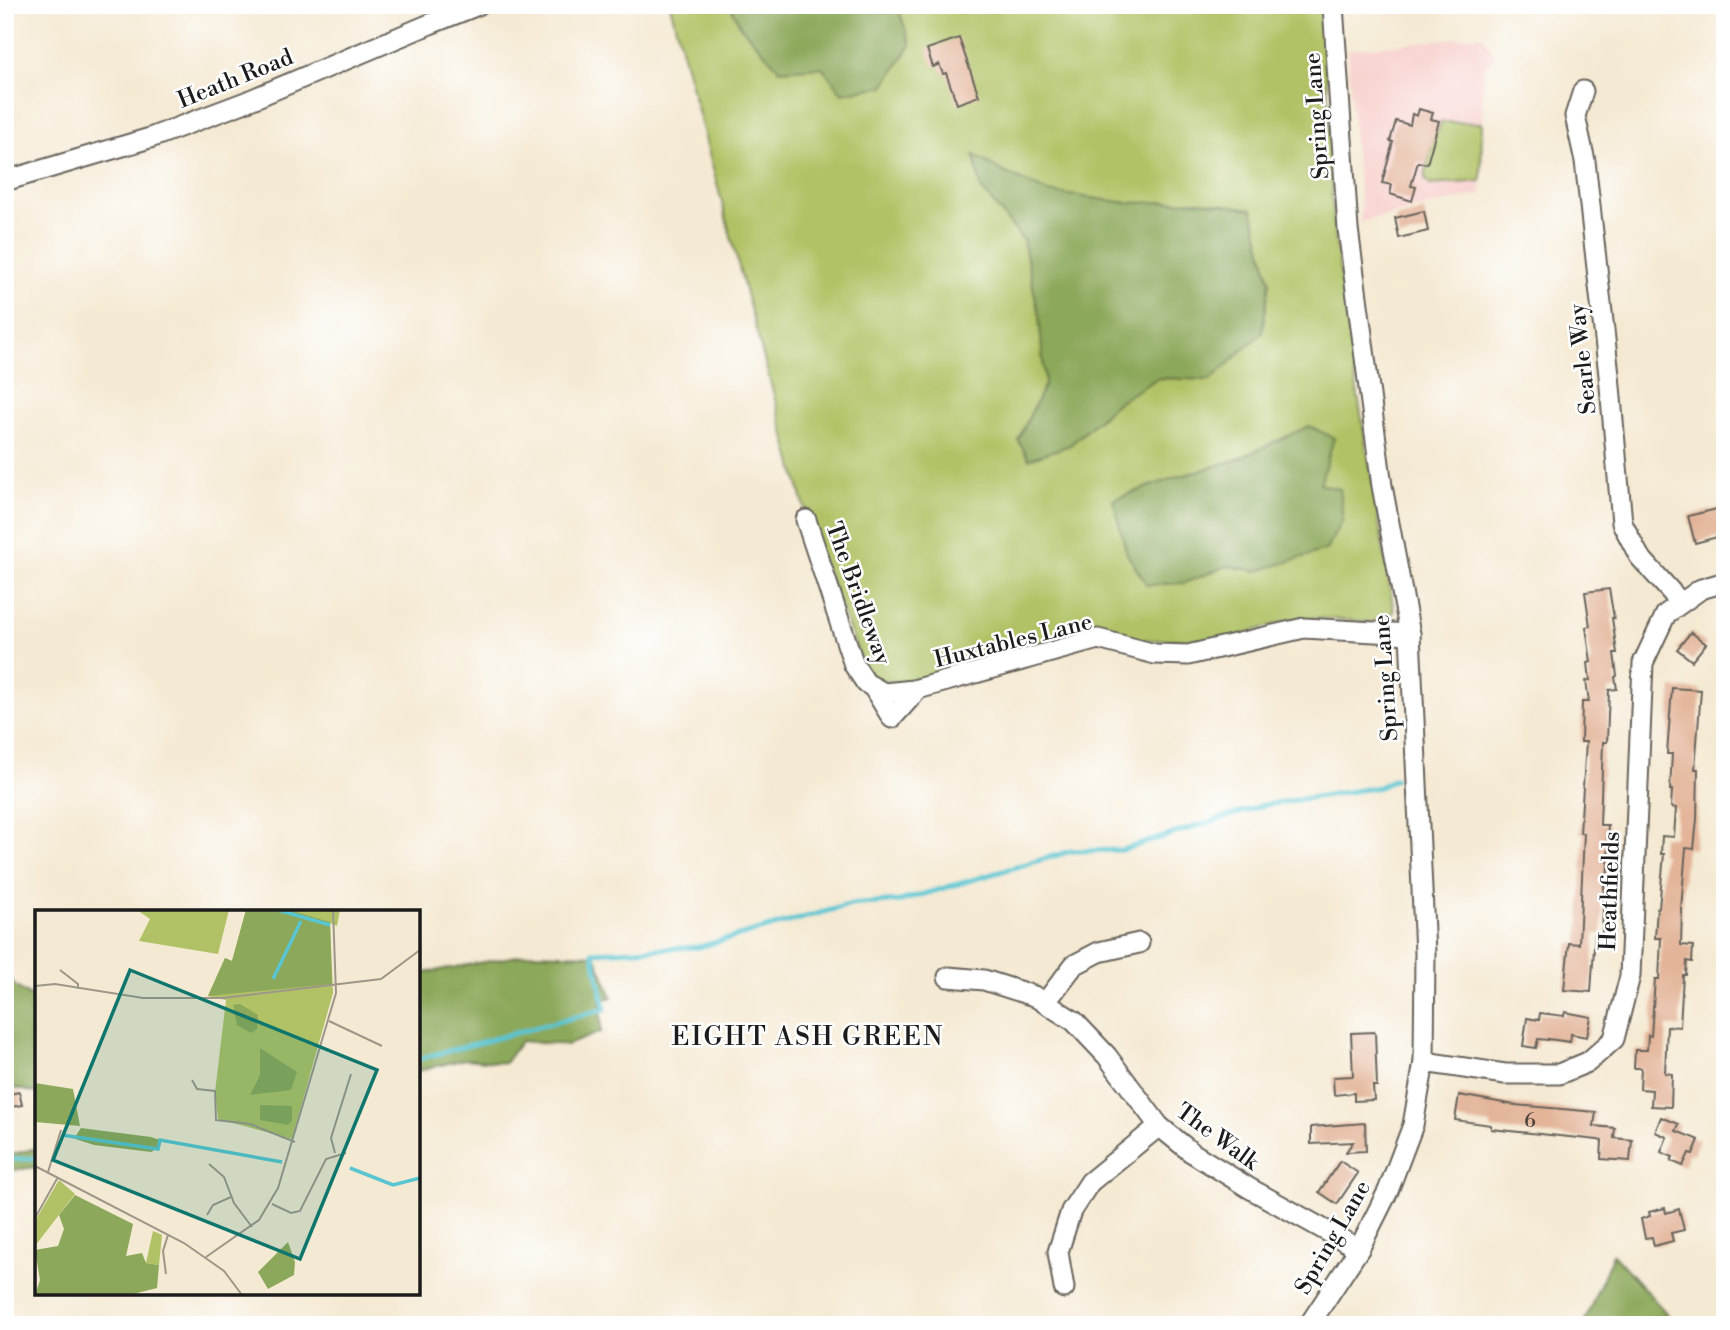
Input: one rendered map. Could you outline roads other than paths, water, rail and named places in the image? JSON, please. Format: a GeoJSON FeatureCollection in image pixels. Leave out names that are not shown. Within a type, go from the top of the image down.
{"type":"FeatureCollection","features":[{"type":"Feature","properties":{"kind":"street","name":"Heath Road"},"geometry":{"type":"LineString","coordinates":[[5,181],[150,138],[243,103],[478,5]]}},
{"type":"Feature","properties":{"kind":"street","name":"Spring Lane"},"geometry":{"type":"LineString","coordinates":[[1308,1325],[1359,1249],[1388,1191],[1413,1125],[1424,1062],[1425,953],[1410,634],[1382,486],[1348,229],[1333,5]]}},
{"type":"Feature","properties":{"kind":"street","name":"Searle Way"},"geometry":{"type":"LineString","coordinates":[[1583,91],[1575,117],[1585,161],[1622,523],[1639,556],[1681,603]]}},
{"type":"Feature","properties":{"kind":"street","name":"The Bridleway"},"geometry":{"type":"LineString","coordinates":[[806,520],[854,665],[869,685]]}},
{"type":"Feature","properties":{"kind":"street","name":"Heathfields"},"geometry":{"type":"LineString","coordinates":[[1424,1062],[1505,1074],[1559,1074],[1588,1062],[1614,1039],[1630,976],[1643,663],[1666,614],[1701,589],[1725,582]]}},
{"type":"Feature","properties":{"kind":"street","name":"Huxtables Lane"},"geometry":{"type":"LineString","coordinates":[[869,685],[884,693],[918,689],[1098,639],[1155,654],[1188,655],[1304,628],[1410,634]]}},
{"type":"Feature","properties":{"kind":"street"},"geometry":{"type":"LineString","coordinates":[[1045,1003],[1074,965],[1099,952],[1139,943]]}},
{"type":"Feature","properties":{"kind":"street","name":"The Walk"},"geometry":{"type":"LineString","coordinates":[[948,977],[984,981],[1034,996],[1074,1021],[1107,1056],[1159,1126],[1191,1152],[1249,1188],[1359,1249]]}},
{"type":"Feature","properties":{"kind":"street"},"geometry":{"type":"LineString","coordinates":[[1064,1288],[1058,1252],[1070,1211],[1090,1182],[1159,1126]]}},
{"type":"Feature","properties":{"kind":"waterway"},"geometry":{"type":"LineString","coordinates":[[420,1058],[605,1009],[593,952],[699,947],[849,905],[900,901],[1071,851],[1122,850],[1264,805],[1379,787],[1395,779]]}},
{"type":"Feature","properties":{"kind":"waterway"},"geometry":{"type":"LineString","coordinates":[[5,1160],[35,1158]]}},
{"type":"Feature","properties":{"kind":"district","name":"EIGHT ASH GREEN"},"geometry":{"type":"Point","coordinates":[808,1036]}}]}
